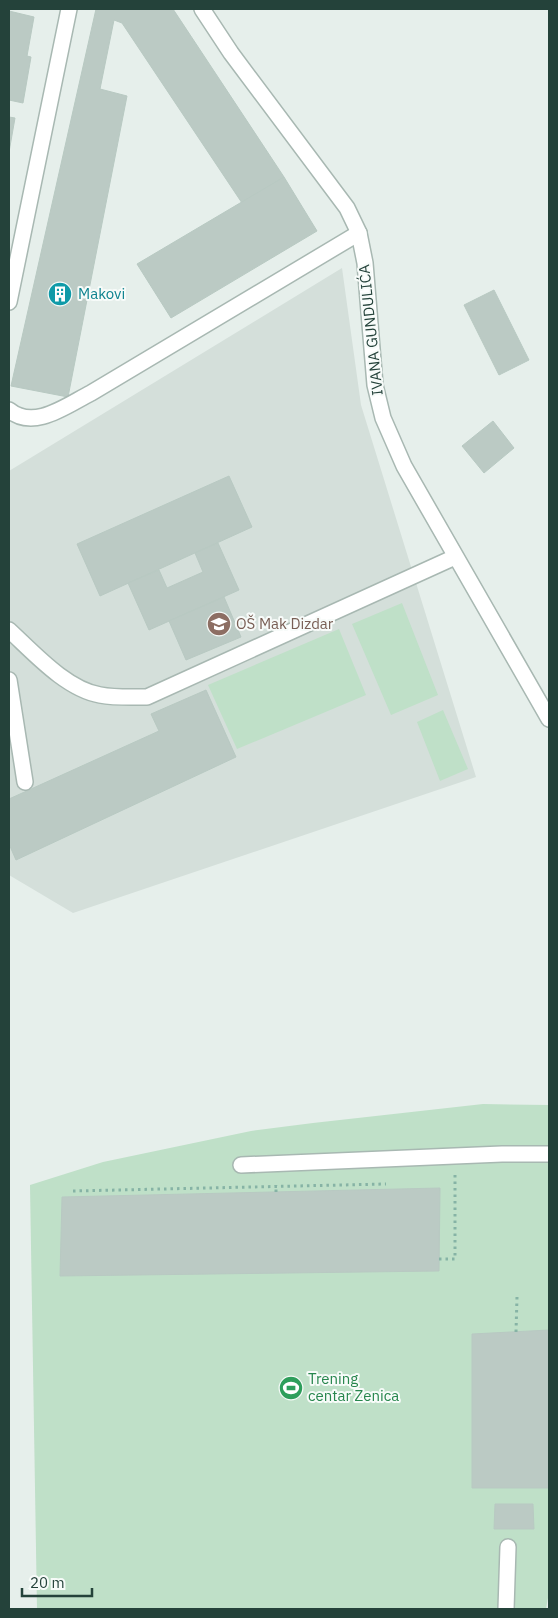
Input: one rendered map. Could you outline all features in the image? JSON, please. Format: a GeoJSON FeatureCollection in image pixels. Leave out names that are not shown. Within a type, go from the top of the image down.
{"type":"FeatureCollection","features":[{"type":"Feature","properties":{"kind":"street"},"geometry":{"type":"LineString","coordinates":[[9,302],[69,9]]}},
{"type":"Feature","properties":{"kind":"street","name":"IVANA GUNDULIĆA"},"geometry":{"type":"LineString","coordinates":[[202,9],[231,53],[347,208],[359,233],[365,263],[375,385],[383,418],[404,466],[549,719]]}},
{"type":"Feature","properties":{"kind":"street"},"geometry":{"type":"LineString","coordinates":[[9,410],[25,418],[36,418],[91,393],[359,233]]}},
{"type":"Feature","properties":{"kind":"street"},"geometry":{"type":"LineString","coordinates":[[9,630],[62,678],[80,689],[99,695],[122,698],[147,697],[455,557]]}},
{"type":"Feature","properties":{"kind":"street"},"geometry":{"type":"LineString","coordinates":[[9,680],[25,782]]}},
{"type":"Feature","properties":{"kind":"street"},"geometry":{"type":"LineString","coordinates":[[241,1165],[549,1154]]}},
{"type":"Feature","properties":{"kind":"street"},"geometry":{"type":"LineString","coordinates":[[506,1609],[508,1547]]}},
{"type":"Feature","properties":{"kind":"path"},"geometry":{"type":"LineString","coordinates":[[439,1259],[455,1259],[455,1156]]}},
{"type":"Feature","properties":{"kind":"path"},"geometry":{"type":"LineString","coordinates":[[73,1191],[386,1184]]}},
{"type":"Feature","properties":{"kind":"path"},"geometry":{"type":"LineString","coordinates":[[516,1332],[517,1297]]}},
{"type":"Feature","properties":{"kind":"shaded area","name":"OŠ Mak Dizdar"},"geometry":{"type":"Polygon","coordinates":[[[342,268],[361,405],[476,777],[73,913],[9,875],[9,471],[342,268]]]}},
{"type":"Feature","properties":{"kind":"green space"},"geometry":{"type":"Polygon","coordinates":[[[402,603],[438,695],[391,715],[352,624],[402,603]]]}},
{"type":"Feature","properties":{"kind":"green space"},"geometry":{"type":"Polygon","coordinates":[[[339,629],[366,695],[237,749],[208,685],[339,629]]]}},
{"type":"Feature","properties":{"kind":"green space"},"geometry":{"type":"Polygon","coordinates":[[[443,710],[468,769],[440,781],[417,722],[443,710]]]}},
{"type":"Feature","properties":{"kind":"green space","name":"Trening centar Zenica"},"geometry":{"type":"Polygon","coordinates":[[[483,1104],[549,1105],[549,1592],[546,1609],[37,1609],[30,1185],[103,1162],[251,1131],[483,1104]]]}},
{"type":"Feature","properties":{"kind":"building","name":"Makovi"},"geometry":{"type":"Polygon","coordinates":[[[96,9],[173,9],[284,177],[242,203],[122,23],[114,20],[100,89],[127,96],[68,397],[11,386],[96,9]]]}},
{"type":"Feature","properties":{"kind":"building"},"geometry":{"type":"Polygon","coordinates":[[[9,11],[34,17],[27,56],[31,57],[23,103],[9,100],[9,11]]]}},
{"type":"Feature","properties":{"kind":"building"},"geometry":{"type":"Polygon","coordinates":[[[9,117],[15,118],[9,152],[9,117]]]}},
{"type":"Feature","properties":{"kind":"building","name":"Makovi"},"geometry":{"type":"Polygon","coordinates":[[[284,177],[317,231],[171,318],[137,264],[284,177]]]}},
{"type":"Feature","properties":{"kind":"building"},"geometry":{"type":"Polygon","coordinates":[[[494,290],[529,360],[499,375],[464,305],[494,290]]]}},
{"type":"Feature","properties":{"kind":"building"},"geometry":{"type":"Polygon","coordinates":[[[493,421],[514,448],[484,473],[462,446],[493,421]]]}},
{"type":"Feature","properties":{"kind":"building"},"geometry":{"type":"Polygon","coordinates":[[[229,476],[252,527],[100,596],[77,544],[229,476]]]}},
{"type":"Feature","properties":{"kind":"building"},"geometry":{"type":"Polygon","coordinates":[[[218,543],[239,590],[149,630],[128,583],[159,570],[167,588],[203,572],[195,553],[218,543]]]}},
{"type":"Feature","properties":{"kind":"building"},"geometry":{"type":"Polygon","coordinates":[[[224,597],[241,637],[186,660],[169,621],[224,597]]]}},
{"type":"Feature","properties":{"kind":"building"},"geometry":{"type":"Polygon","coordinates":[[[206,690],[236,757],[16,860],[9,844],[9,799],[159,731],[151,714],[206,690]]]}},
{"type":"Feature","properties":{"kind":"building"},"geometry":{"type":"Polygon","coordinates":[[[440,1188],[439,1271],[60,1276],[62,1197],[440,1188]]]}},
{"type":"Feature","properties":{"kind":"building"},"geometry":{"type":"Polygon","coordinates":[[[549,1330],[549,1488],[472,1488],[472,1334],[549,1330]]]}},
{"type":"Feature","properties":{"kind":"building"},"geometry":{"type":"Polygon","coordinates":[[[495,1504],[533,1504],[534,1529],[494,1529],[495,1504]]]}},
{"type":"Feature","properties":{"kind":"place","name":"Makovi"},"geometry":{"type":"Point","coordinates":[60,294]}},
{"type":"Feature","properties":{"kind":"place","name":"OŠ Mak Dizdar"},"geometry":{"type":"Point","coordinates":[219,624]}},
{"type":"Feature","properties":{"kind":"place","name":"Trening centar Zenica"},"geometry":{"type":"Point","coordinates":[291,1388]}}]}
